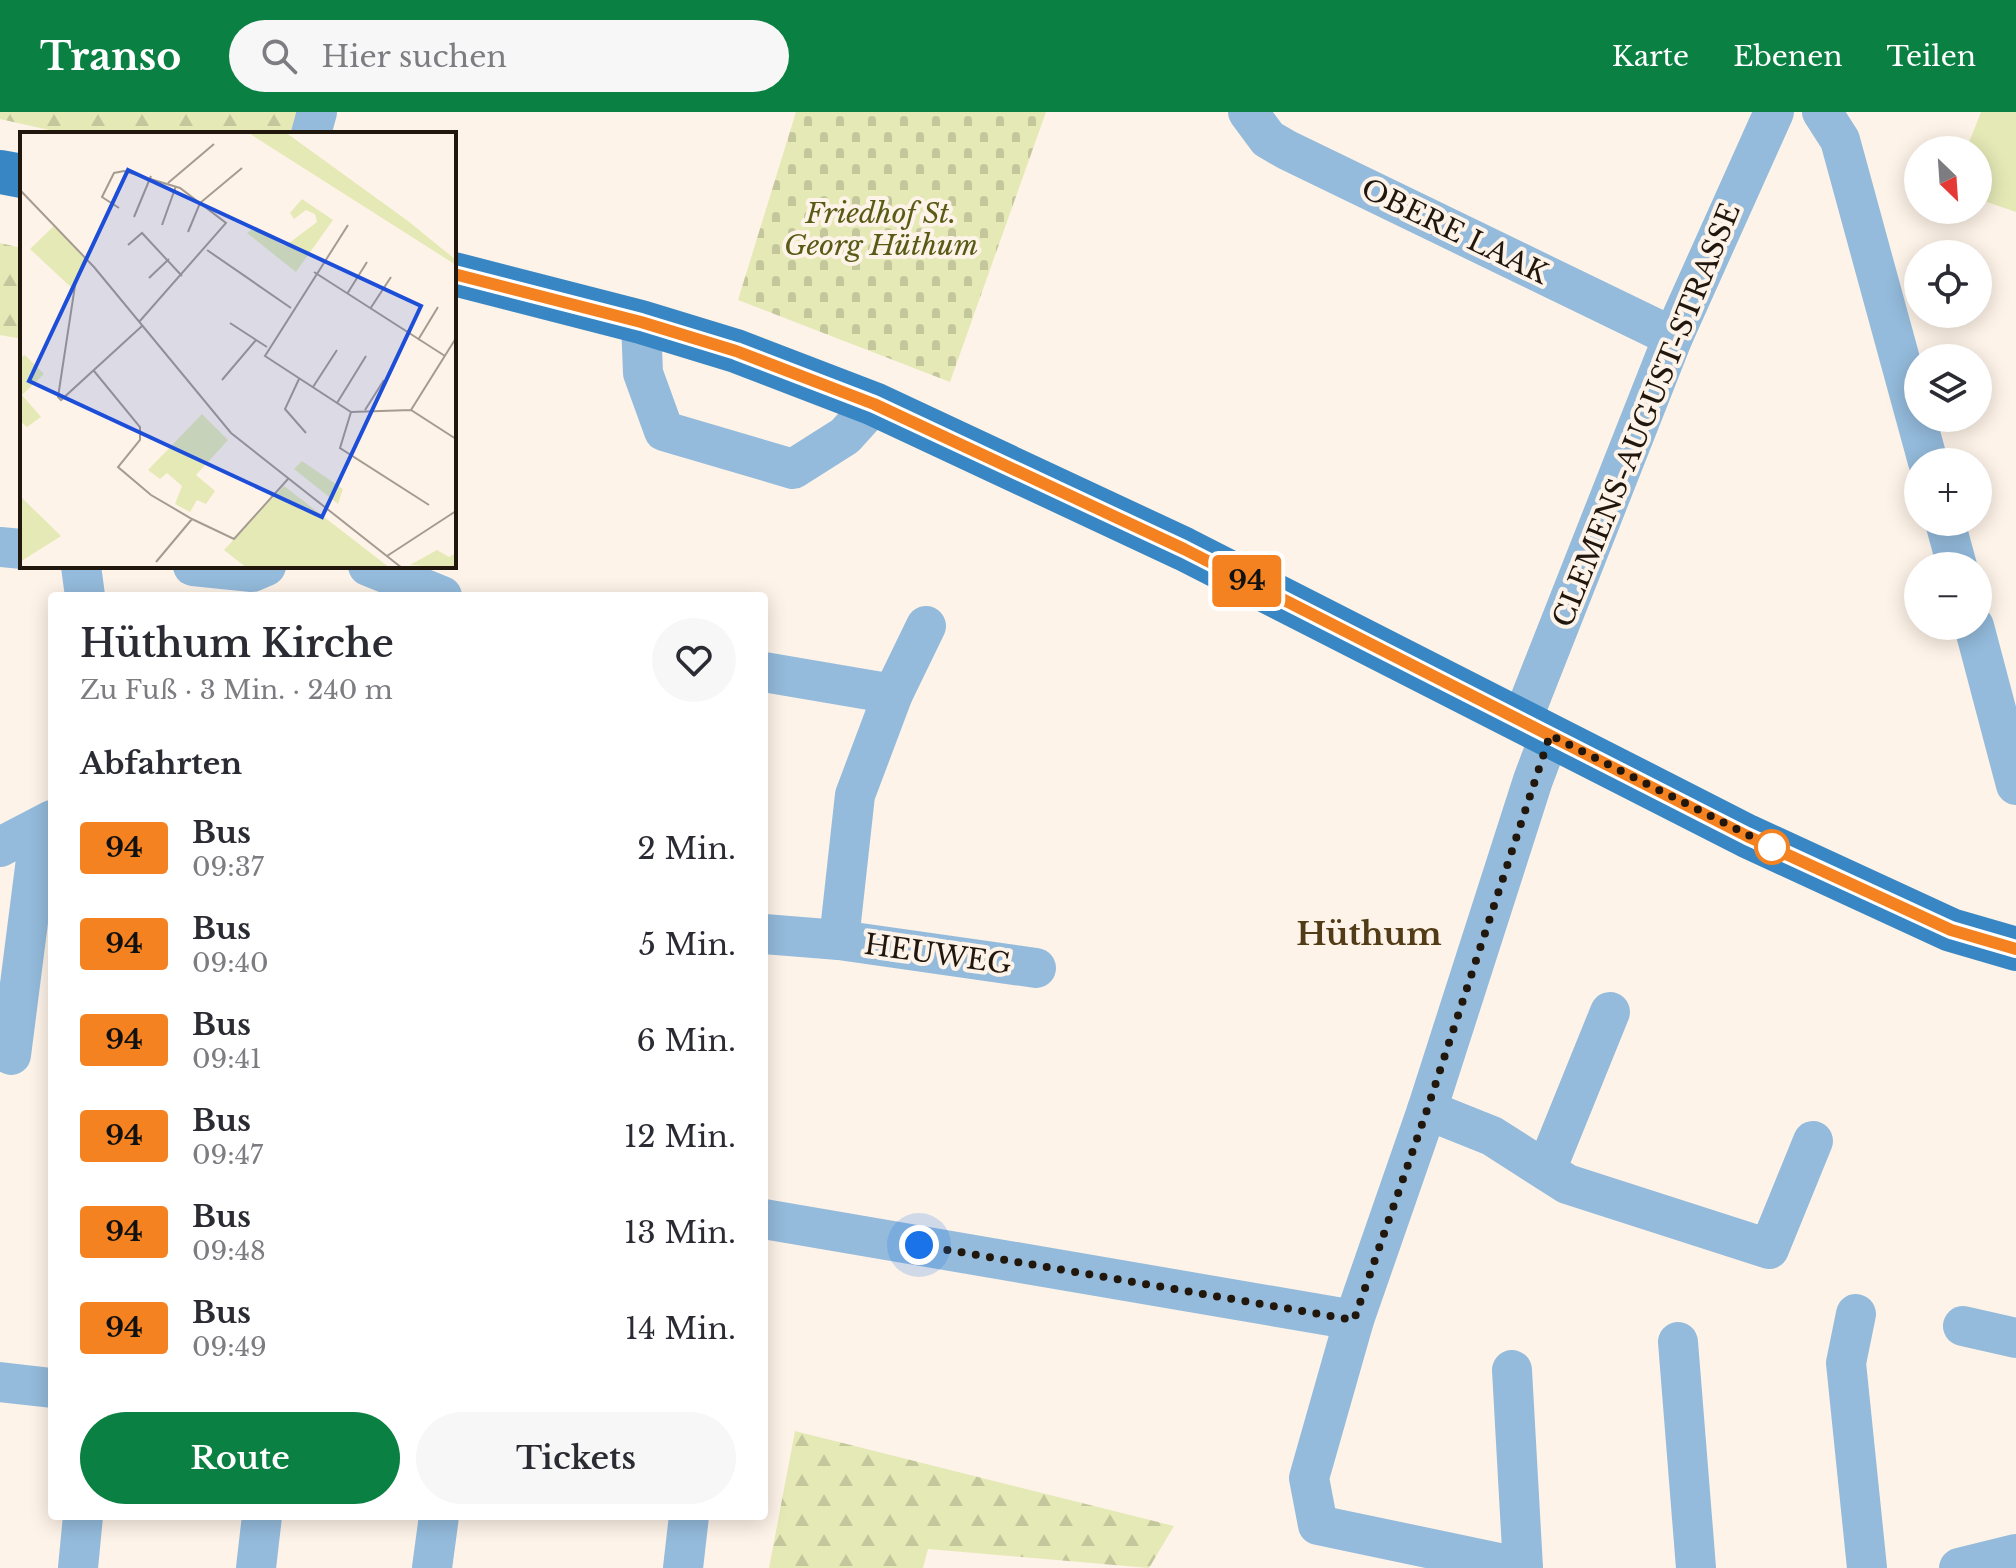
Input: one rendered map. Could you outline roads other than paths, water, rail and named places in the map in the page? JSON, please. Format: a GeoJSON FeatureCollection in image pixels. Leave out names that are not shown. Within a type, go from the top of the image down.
{"type":"FeatureCollection","features":[{"type":"Feature","properties":{"kind":"main road"},"geometry":{"type":"LineString","coordinates":[[0,172],[20,176]]}},
{"type":"Feature","properties":{"kind":"main road"},"geometry":{"type":"LineString","coordinates":[[456,275],[641,322],[736,351],[874,404],[1184,549],[1747,836],[1951,930],[2016,949]]}},
{"type":"Feature","properties":{"kind":"street"},"geometry":{"type":"LineString","coordinates":[[312,132],[317,112]]}},
{"type":"Feature","properties":{"kind":"street","name":"OBERE LAAK"},"geometry":{"type":"LineString","coordinates":[[1248,112],[1268,139],[1287,150],[1673,337]]}},
{"type":"Feature","properties":{"kind":"street","name":"CLEMENS-AUGUST-STRASSE"},"geometry":{"type":"LineString","coordinates":[[1523,1568],[1318,1525],[1309,1478],[1354,1320],[1427,1110],[1536,728],[1673,337],[1774,112]]}},
{"type":"Feature","properties":{"kind":"street"},"geometry":{"type":"LineString","coordinates":[[1822,112],[1840,140],[1924,448]]}},
{"type":"Feature","properties":{"kind":"street"},"geometry":{"type":"LineString","coordinates":[[641,322],[643,373],[664,431],[793,469],[845,436],[874,404]]}},
{"type":"Feature","properties":{"kind":"street"},"geometry":{"type":"LineString","coordinates":[[0,547],[20,549]]}},
{"type":"Feature","properties":{"kind":"street"},"geometry":{"type":"LineString","coordinates":[[81,568],[84,592]]}},
{"type":"Feature","properties":{"kind":"street"},"geometry":{"type":"LineString","coordinates":[[213,568],[252,572],[261,568]]}},
{"type":"Feature","properties":{"kind":"street"},"geometry":{"type":"LineString","coordinates":[[373,568],[432,592]]}},
{"type":"Feature","properties":{"kind":"street","name":"HEUWEG"},"geometry":{"type":"LineString","coordinates":[[839,940],[855,795],[893,694],[926,626]]}},
{"type":"Feature","properties":{"kind":"street"},"geometry":{"type":"LineString","coordinates":[[1978,640],[2016,785]]}},
{"type":"Feature","properties":{"kind":"street"},"geometry":{"type":"LineString","coordinates":[[768,673],[893,694]]}},
{"type":"Feature","properties":{"kind":"street"},"geometry":{"type":"LineString","coordinates":[[0,847],[46,824]]}},
{"type":"Feature","properties":{"kind":"street"},"geometry":{"type":"LineString","coordinates":[[11,1055],[46,824]]}},
{"type":"Feature","properties":{"kind":"street","name":"HEUWEG"},"geometry":{"type":"LineString","coordinates":[[768,934],[839,940],[1036,968]]}},
{"type":"Feature","properties":{"kind":"street"},"geometry":{"type":"LineString","coordinates":[[1546,1170],[1610,1012]]}},
{"type":"Feature","properties":{"kind":"street"},"geometry":{"type":"LineString","coordinates":[[1427,1110],[1492,1136],[1567,1184],[1769,1249],[1813,1141]]}},
{"type":"Feature","properties":{"kind":"street"},"geometry":{"type":"LineString","coordinates":[[768,1220],[1354,1320]]}},
{"type":"Feature","properties":{"kind":"street"},"geometry":{"type":"LineString","coordinates":[[1856,1314],[1846,1363],[1867,1568]]}},
{"type":"Feature","properties":{"kind":"street"},"geometry":{"type":"LineString","coordinates":[[1963,1326],[2016,1338]]}},
{"type":"Feature","properties":{"kind":"street"},"geometry":{"type":"LineString","coordinates":[[1678,1342],[1696,1568]]}},
{"type":"Feature","properties":{"kind":"street"},"geometry":{"type":"LineString","coordinates":[[1512,1370],[1523,1568]]}},
{"type":"Feature","properties":{"kind":"street"},"geometry":{"type":"LineString","coordinates":[[0,1382],[48,1388]]}},
{"type":"Feature","properties":{"kind":"street"},"geometry":{"type":"LineString","coordinates":[[78,1568],[83,1520]]}},
{"type":"Feature","properties":{"kind":"street"},"geometry":{"type":"LineString","coordinates":[[256,1568],[262,1520]]}},
{"type":"Feature","properties":{"kind":"street"},"geometry":{"type":"LineString","coordinates":[[432,1568],[438,1520]]}},
{"type":"Feature","properties":{"kind":"street"},"geometry":{"type":"LineString","coordinates":[[683,1568],[689,1520]]}},
{"type":"Feature","properties":{"kind":"street"},"geometry":{"type":"LineString","coordinates":[[1959,1568],[2016,1554]]}},
{"type":"Feature","properties":{"kind":"district","name":"Hüthum"},"geometry":{"type":"Point","coordinates":[1369,934]}},
{"type":"Feature","properties":{"kind":"park label","name":"Friedhof St. Georg Hüthum"},"geometry":{"type":"Point","coordinates":[881,229]}}]}
